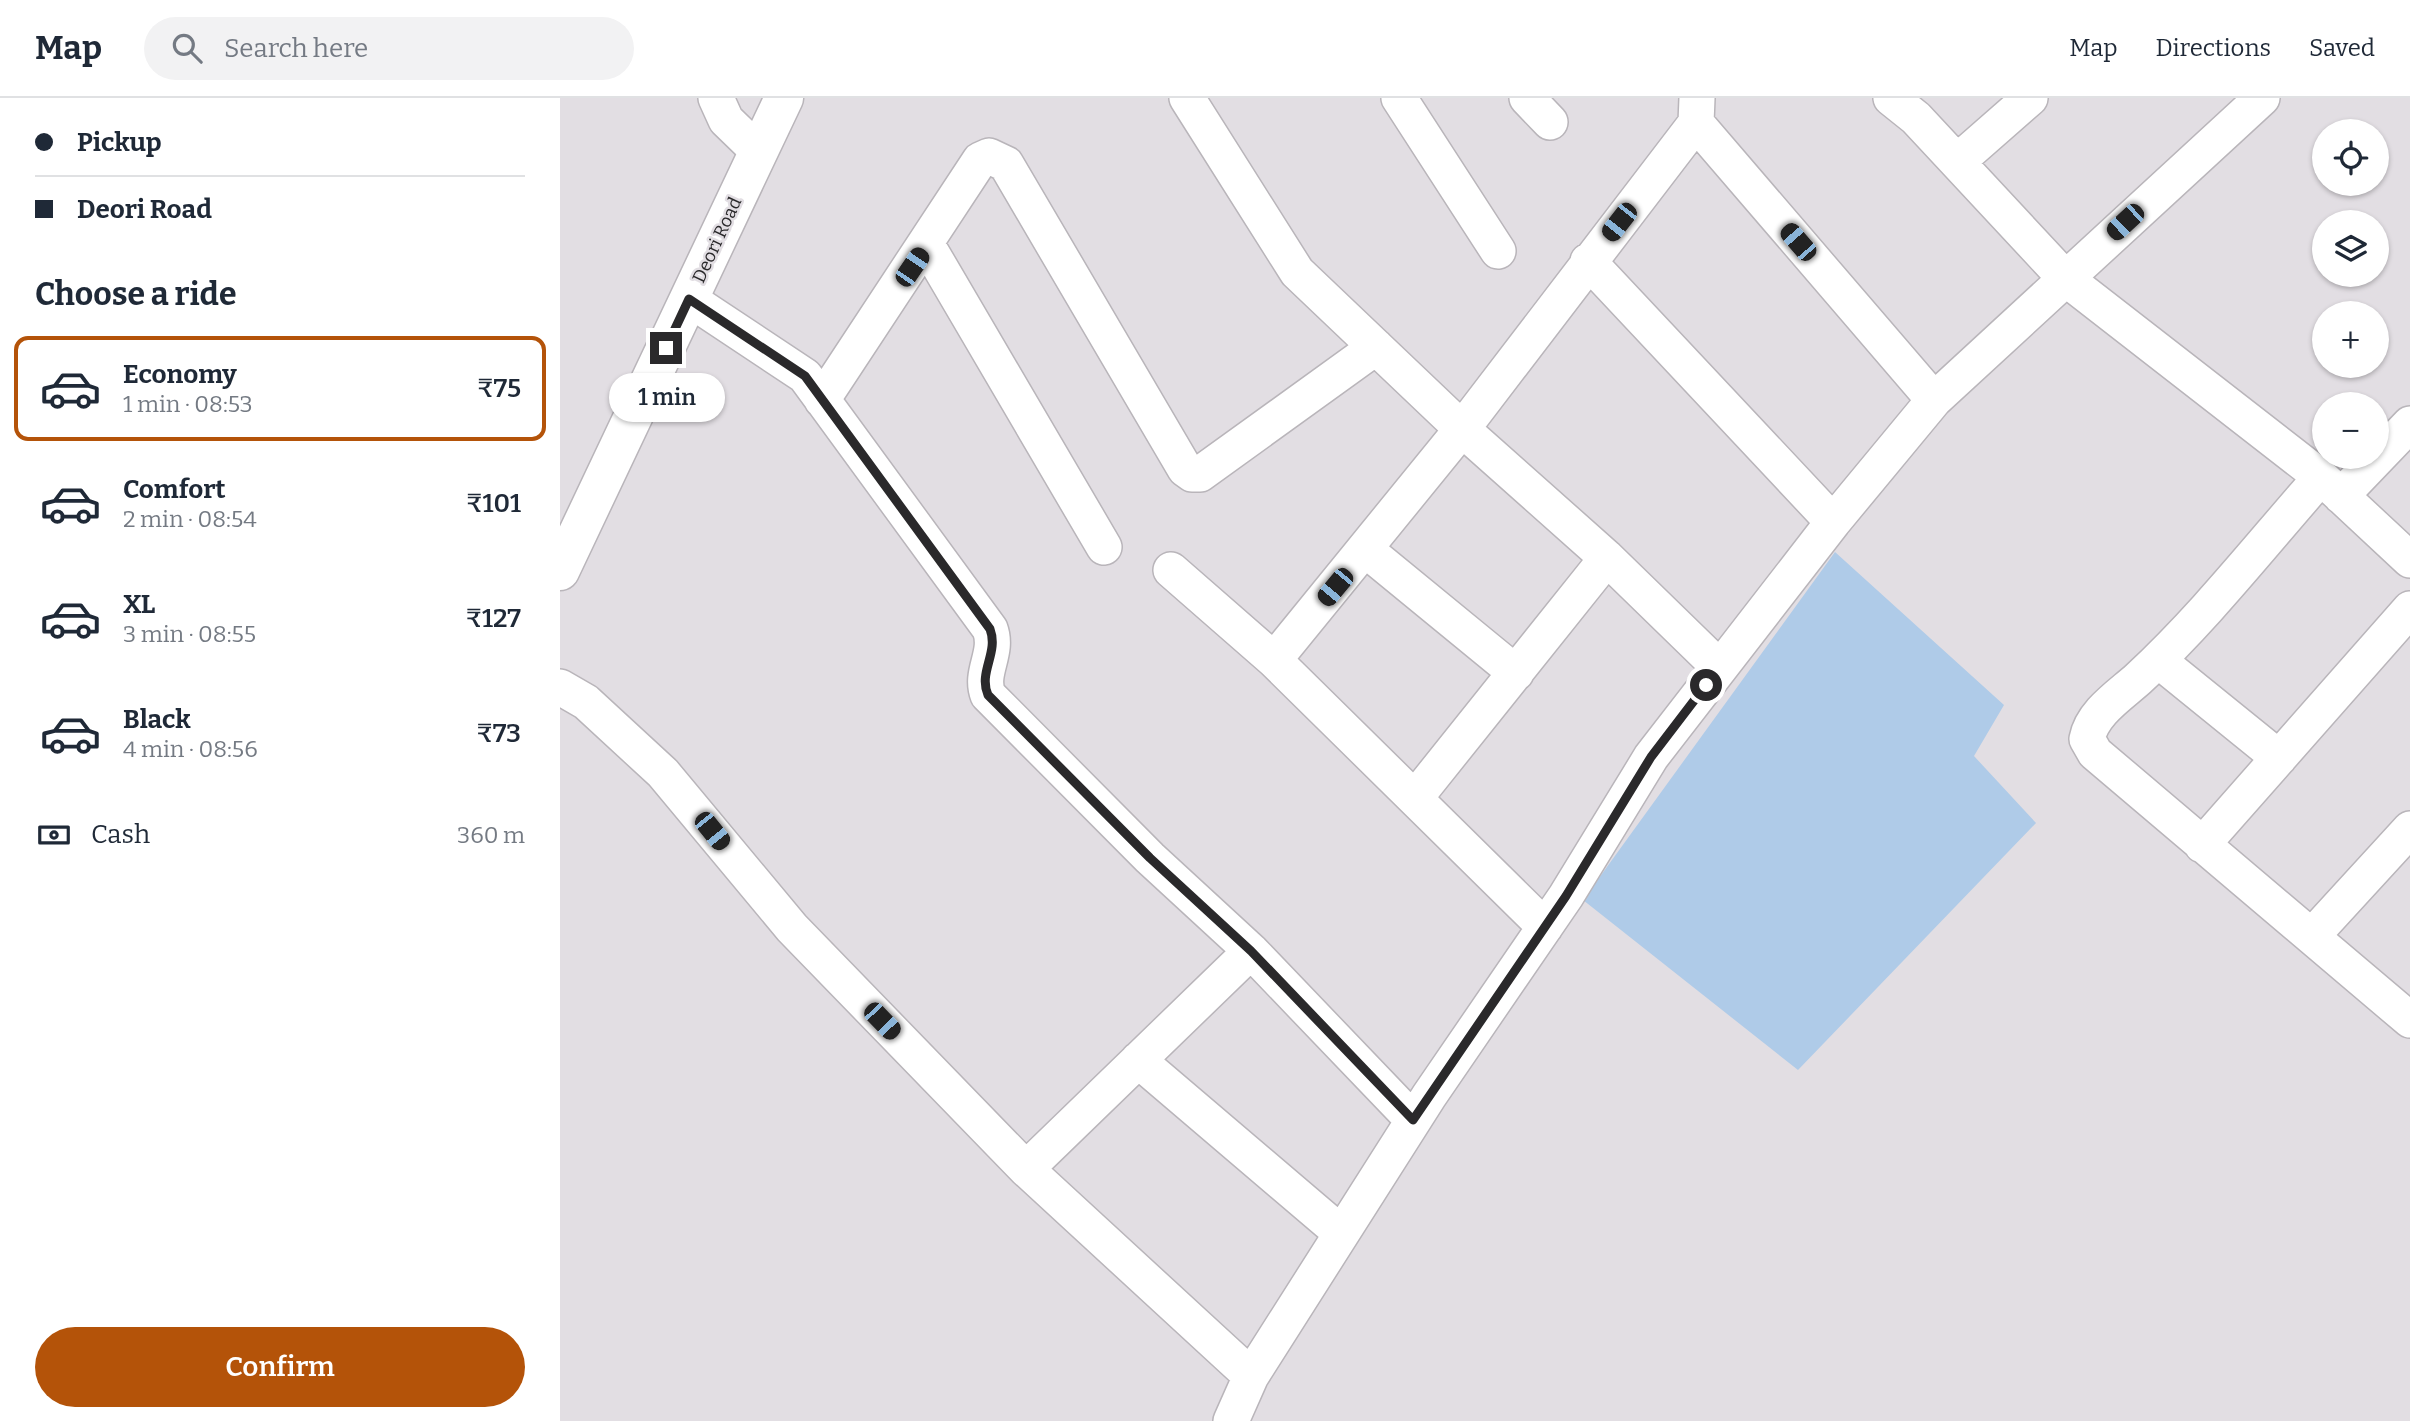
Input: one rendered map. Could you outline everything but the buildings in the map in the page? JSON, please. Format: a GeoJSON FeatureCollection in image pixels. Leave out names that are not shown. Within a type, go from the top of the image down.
{"type":"FeatureCollection","features":[{"type":"Feature","properties":{"kind":"street"},"geometry":{"type":"LineString","coordinates":[[716,98],[726,120],[758,152]]}},
{"type":"Feature","properties":{"kind":"street","name":"Deori Road"},"geometry":{"type":"LineString","coordinates":[[560,571],[784,98]]}},
{"type":"Feature","properties":{"kind":"street"},"geometry":{"type":"LineString","coordinates":[[1187,98],[1297,272],[1462,429],[1607,558],[1719,667]]}},
{"type":"Feature","properties":{"kind":"street"},"geometry":{"type":"LineString","coordinates":[[1957,162],[2030,98]]}},
{"type":"Feature","properties":{"kind":"street"},"geometry":{"type":"LineString","coordinates":[[1231,1421],[1251,1376],[1413,1120],[1545,927],[1651,757],[1719,667],[1833,522],[1934,400],[2262,98]]}},
{"type":"Feature","properties":{"kind":"street"},"geometry":{"type":"LineString","coordinates":[[1404,100],[1498,251]]}},
{"type":"Feature","properties":{"kind":"street"},"geometry":{"type":"LineString","coordinates":[[1912,105],[1957,162],[2065,278],[2331,486],[2410,559]]}},
{"type":"Feature","properties":{"kind":"street"},"geometry":{"type":"LineString","coordinates":[[1274,660],[1462,429],[1697,111],[1934,400]]}},
{"type":"Feature","properties":{"kind":"street"},"geometry":{"type":"LineString","coordinates":[[822,400],[927,245],[979,160],[989,156],[999,158],[1006,164],[1185,469],[1192,474],[1200,474],[1376,347]]}},
{"type":"Feature","properties":{"kind":"street"},"geometry":{"type":"LineString","coordinates":[[927,245],[1104,547]]}},
{"type":"Feature","properties":{"kind":"street"},"geometry":{"type":"LineString","coordinates":[[1588,261],[1833,522]]}},
{"type":"Feature","properties":{"kind":"street"},"geometry":{"type":"LineString","coordinates":[[689,299],[805,376],[990,629],[994,640],[993,654],[984,680],[988,695],[1150,858],[1251,951],[1413,1120]]}},
{"type":"Feature","properties":{"kind":"street"},"geometry":{"type":"LineString","coordinates":[[2410,424],[2331,486],[2158,660],[2101,712],[2089,728],[2087,739],[2095,753],[2410,1020]]}},
{"type":"Feature","properties":{"kind":"street"},"geometry":{"type":"LineString","coordinates":[[1366,550],[1516,673]]}},
{"type":"Feature","properties":{"kind":"street"},"geometry":{"type":"LineString","coordinates":[[1415,798],[1607,558]]}},
{"type":"Feature","properties":{"kind":"street"},"geometry":{"type":"LineString","coordinates":[[1171,570],[1274,660],[1545,927]]}},
{"type":"Feature","properties":{"kind":"street"},"geometry":{"type":"LineString","coordinates":[[2202,845],[2410,609]]}},
{"type":"Feature","properties":{"kind":"street"},"geometry":{"type":"LineString","coordinates":[[2158,660],[2279,758]]}},
{"type":"Feature","properties":{"kind":"street"},"geometry":{"type":"LineString","coordinates":[[560,687],[586,702],[663,773],[792,928],[1026,1169],[1251,1376]]}},
{"type":"Feature","properties":{"kind":"street"},"geometry":{"type":"LineString","coordinates":[[2312,936],[2410,829]]}},
{"type":"Feature","properties":{"kind":"street"},"geometry":{"type":"LineString","coordinates":[[1026,1169],[1251,951]]}},
{"type":"Feature","properties":{"kind":"street"},"geometry":{"type":"LineString","coordinates":[[1138,1060],[1341,1233]]}},
{"type":"Feature","properties":{"kind":"water"},"geometry":{"type":"Polygon","coordinates":[[[1835,552],[2004,705],[1974,756],[2036,823],[1798,1070],[1583,900],[1835,552]]]}},
{"type":"Feature","properties":{"kind":"route"},"geometry":{"type":"LineString","coordinates":[[666,348],[689,299],[805,376],[990,629],[994,640],[993,654],[984,680],[988,695],[1150,858],[1251,951],[1413,1120],[1566,896],[1651,757],[1706,685]]}}]}
